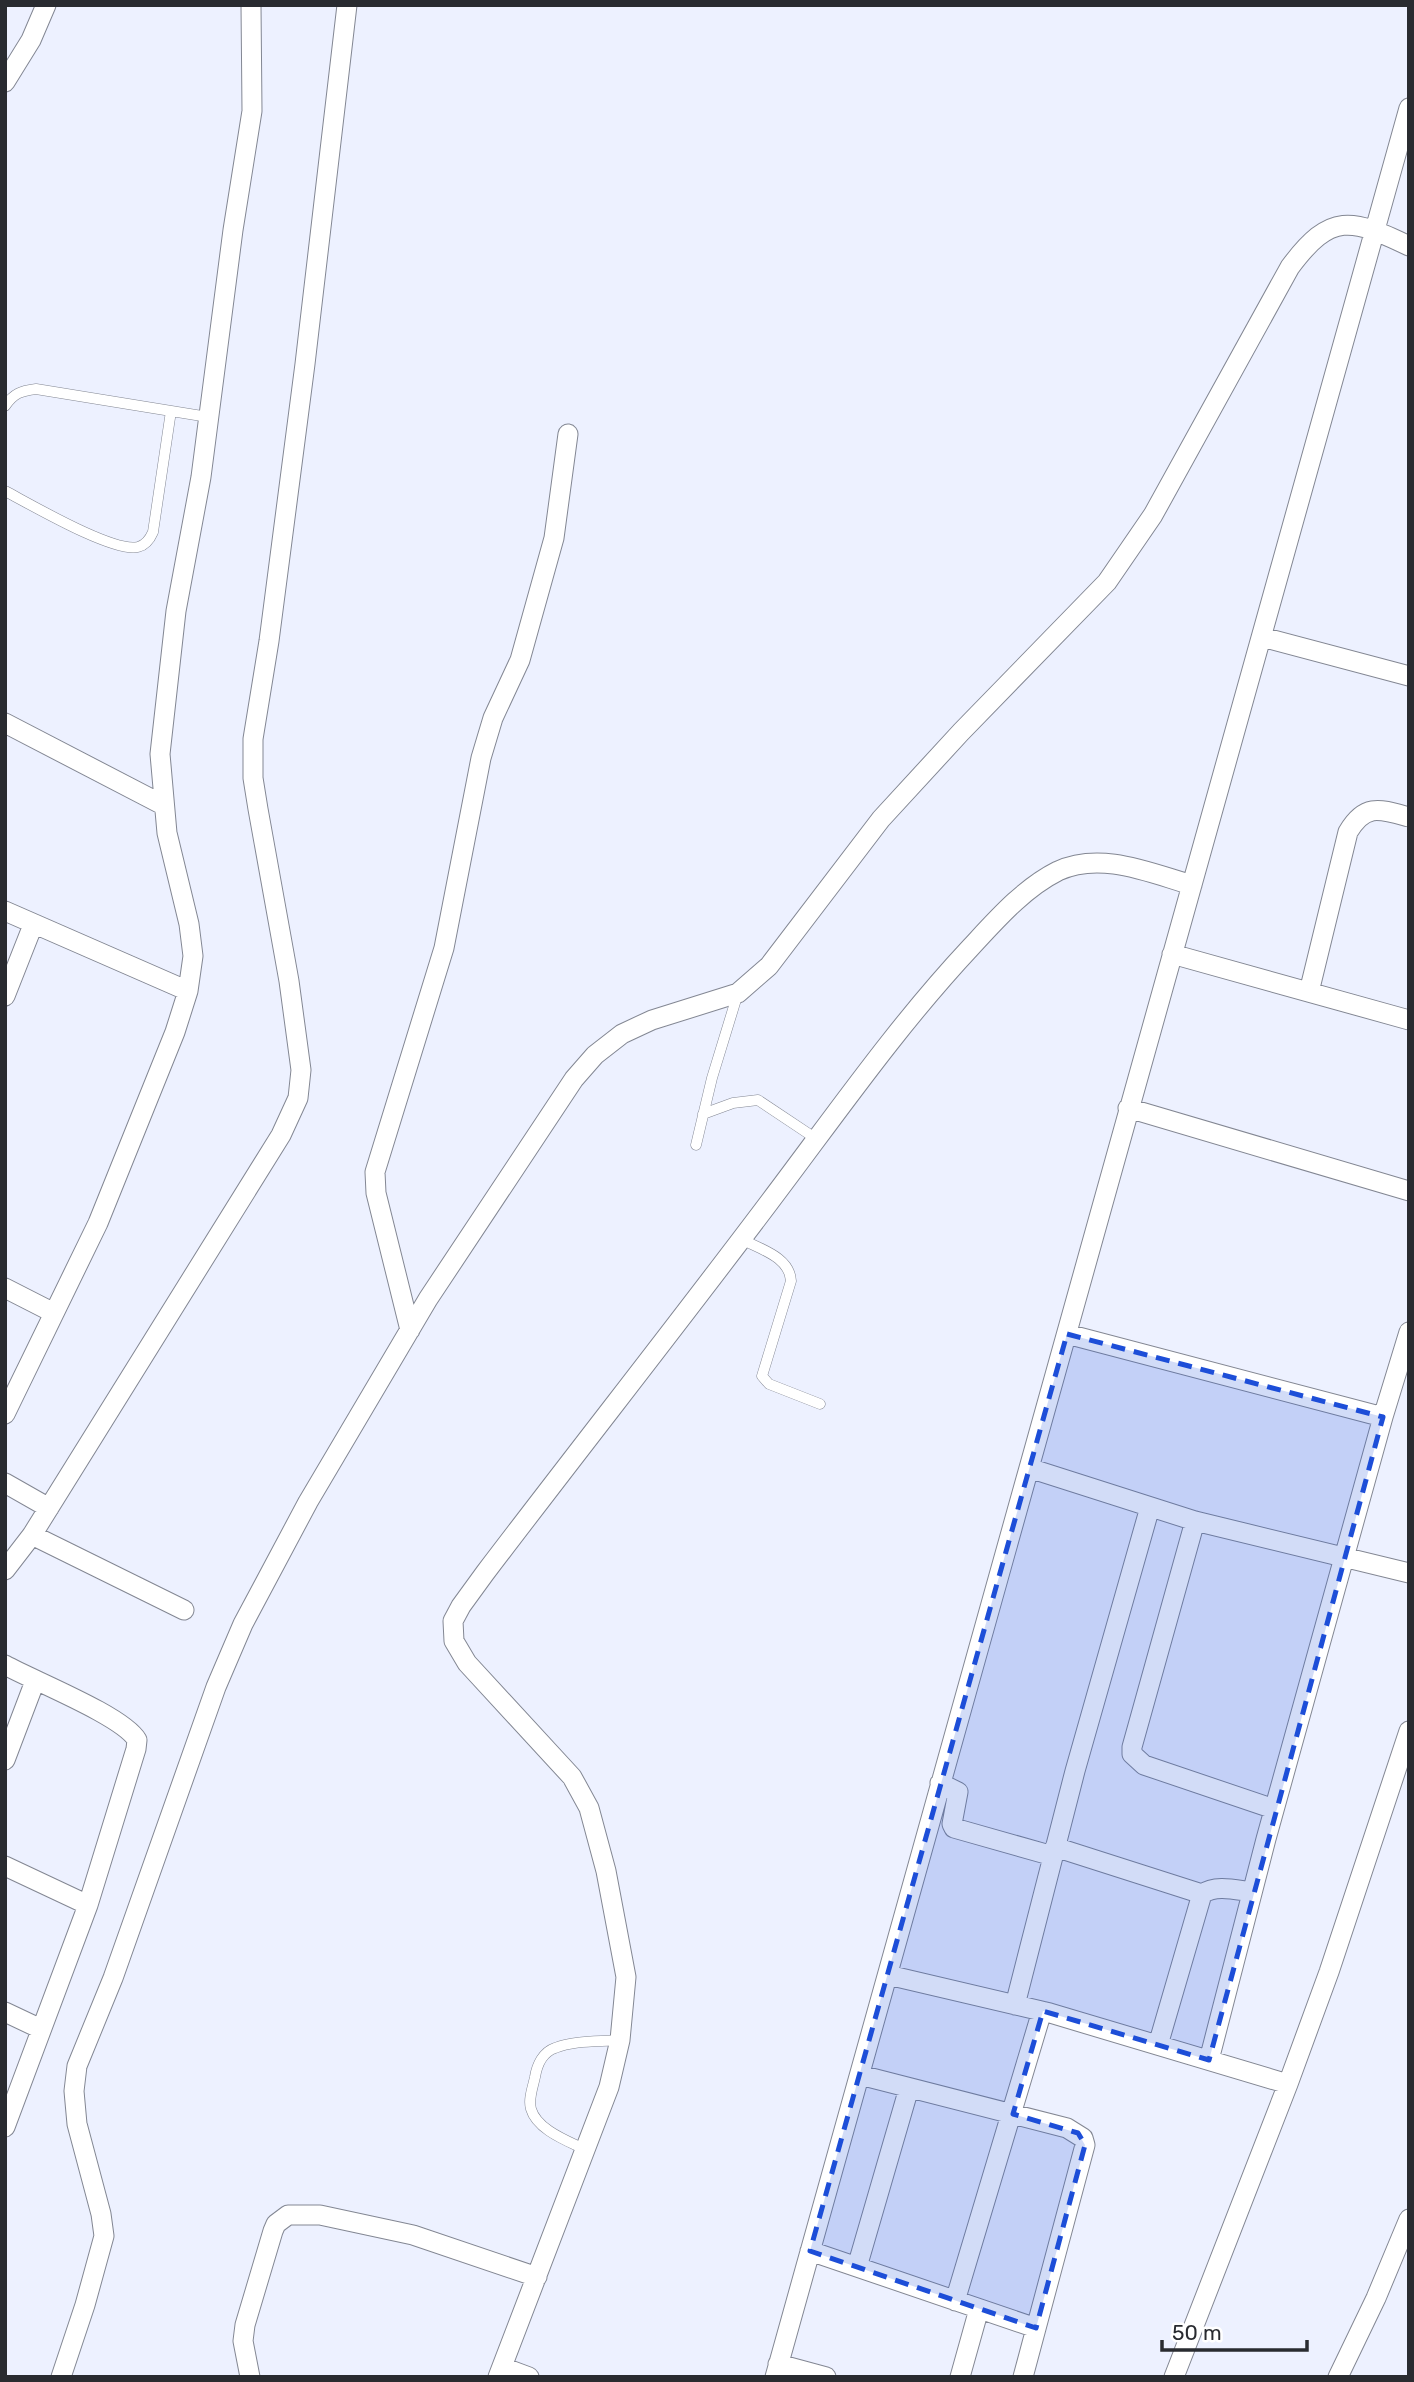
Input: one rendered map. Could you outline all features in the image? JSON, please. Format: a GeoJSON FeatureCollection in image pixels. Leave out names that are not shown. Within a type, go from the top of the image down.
{"type":"FeatureCollection","features":[{"type":"Feature","properties":{"kind":"street"},"geometry":{"type":"LineString","coordinates":[[5,82],[31,40],[46,5]]}},
{"type":"Feature","properties":{"kind":"street"},"geometry":{"type":"LineString","coordinates":[[5,1414],[98,1223],[175,1032],[188,991],[192,945],[167,832],[160,754],[176,611],[201,477],[233,230],[253,111],[251,5]]}},
{"type":"Feature","properties":{"kind":"street"},"geometry":{"type":"LineString","coordinates":[[5,1570],[32,1535],[41,1503],[281,1135],[298,1098],[301,1070],[289,981],[256,799],[253,739],[269,640],[305,364],[347,5]]}},
{"type":"Feature","properties":{"kind":"street"},"geometry":{"type":"LineString","coordinates":[[826,2377],[777,2370],[1128,1108],[1262,637],[1373,229],[1409,108]]}},
{"type":"Feature","properties":{"kind":"street"},"geometry":{"type":"LineString","coordinates":[[61,2377],[104,2236],[101,2214],[76,2124],[74,2091],[77,2066],[113,1978],[216,1687],[243,1624],[308,1502],[410,1330],[550,1111],[595,1055],[622,1034],[652,1020],[738,993],[769,966],[881,819],[961,732],[1107,582],[1153,515],[1270,302],[1307,244],[1327,230],[1348,224],[1373,229],[1409,246]]}},
{"type":"Feature","properties":{"kind":"street"},"geometry":{"type":"LineString","coordinates":[[410,1330],[376,1193],[375,1172],[444,948],[481,758],[493,718],[520,660],[554,538],[568,434]]}},
{"type":"Feature","properties":{"kind":"street"},"geometry":{"type":"LineString","coordinates":[[1262,637],[1409,676]]}},
{"type":"Feature","properties":{"kind":"street"},"geometry":{"type":"LineString","coordinates":[[5,723],[163,805]]}},
{"type":"Feature","properties":{"kind":"street"},"geometry":{"type":"LineString","coordinates":[[1309,992],[1348,832],[1355,819],[1368,811],[1381,809],[1409,817]]}},
{"type":"Feature","properties":{"kind":"street"},"geometry":{"type":"LineString","coordinates":[[529,2377],[500,2372],[609,2087],[620,2040],[626,1977],[606,1871],[589,1808],[572,1777],[467,1664],[454,1641],[453,1621],[461,1606],[878,1056],[944,976],[994,923],[1034,886],[1061,870],[1091,863],[1122,865],[1192,885]]}},
{"type":"Feature","properties":{"kind":"street"},"geometry":{"type":"LineString","coordinates":[[5,911],[188,991]]}},
{"type":"Feature","properties":{"kind":"street"},"geometry":{"type":"LineString","coordinates":[[5,996],[33,925]]}},
{"type":"Feature","properties":{"kind":"street"},"geometry":{"type":"LineString","coordinates":[[1172,954],[1409,1020]]}},
{"type":"Feature","properties":{"kind":"street"},"geometry":{"type":"LineString","coordinates":[[1128,1108],[1409,1191]]}},
{"type":"Feature","properties":{"kind":"street"},"geometry":{"type":"LineString","coordinates":[[5,1288],[54,1313]]}},
{"type":"Feature","properties":{"kind":"street"},"geometry":{"type":"LineString","coordinates":[[1209,2060],[1274,1809],[1409,1332]]}},
{"type":"Feature","properties":{"kind":"street"},"geometry":{"type":"LineString","coordinates":[[1067,1334],[1383,1417]]}},
{"type":"Feature","properties":{"kind":"street"},"geometry":{"type":"LineString","coordinates":[[1029,1468],[1195,1521],[1409,1573]]}},
{"type":"Feature","properties":{"kind":"street"},"geometry":{"type":"LineString","coordinates":[[5,1483],[41,1503]]}},
{"type":"Feature","properties":{"kind":"street"},"geometry":{"type":"LineString","coordinates":[[1015,2005],[1054,1851],[1150,1507]]}},
{"type":"Feature","properties":{"kind":"street"},"geometry":{"type":"LineString","coordinates":[[1195,1521],[1132,1754],[1144,1765],[1274,1809]]}},
{"type":"Feature","properties":{"kind":"street"},"geometry":{"type":"LineString","coordinates":[[32,1535],[184,1610]]}},
{"type":"Feature","properties":{"kind":"street"},"geometry":{"type":"LineString","coordinates":[[5,1665],[117,1722],[127,1728],[137,1740],[88,1905],[5,2127]]}},
{"type":"Feature","properties":{"kind":"street"},"geometry":{"type":"LineString","coordinates":[[5,1760],[34,1681]]}},
{"type":"Feature","properties":{"kind":"street"},"geometry":{"type":"LineString","coordinates":[[1174,2377],[1329,1972],[1409,1731]]}},
{"type":"Feature","properties":{"kind":"street"},"geometry":{"type":"LineString","coordinates":[[940,1783],[958,1793],[952,1820],[954,1828],[1054,1851],[1202,1894]]}},
{"type":"Feature","properties":{"kind":"street"},"geometry":{"type":"LineString","coordinates":[[5,1866],[88,1905]]}},
{"type":"Feature","properties":{"kind":"street"},"geometry":{"type":"LineString","coordinates":[[1158,2045],[1202,1894],[1208,1889],[1217,1888],[1252,1892]]}},
{"type":"Feature","properties":{"kind":"street"},"geometry":{"type":"LineString","coordinates":[[888,1975],[1042,2011],[1288,2084]]}},
{"type":"Feature","properties":{"kind":"street"},"geometry":{"type":"LineString","coordinates":[[956,2301],[1042,2011]]}},
{"type":"Feature","properties":{"kind":"street"},"geometry":{"type":"LineString","coordinates":[[5,2012],[41,2029]]}},
{"type":"Feature","properties":{"kind":"street"},"geometry":{"type":"LineString","coordinates":[[860,2075],[1013,2114],[1078,2133],[1083,2138],[1085,2145],[1023,2377]]}},
{"type":"Feature","properties":{"kind":"street"},"geometry":{"type":"LineString","coordinates":[[857,2267],[909,2088]]}},
{"type":"Feature","properties":{"kind":"street"},"geometry":{"type":"LineString","coordinates":[[250,2377],[244,2354],[246,2325],[273,2231],[276,2224],[288,2215],[320,2215],[413,2235],[537,2277]]}},
{"type":"Feature","properties":{"kind":"street"},"geometry":{"type":"LineString","coordinates":[[1338,2377],[1376,2298],[1409,2219]]}},
{"type":"Feature","properties":{"kind":"street"},"geometry":{"type":"LineString","coordinates":[[810,2251],[1036,2329]]}},
{"type":"Feature","properties":{"kind":"street"},"geometry":{"type":"LineString","coordinates":[[960,2377],[979,2309]]}},
{"type":"Feature","properties":{"kind":"lane"},"geometry":{"type":"LineString","coordinates":[[5,406],[21,391],[36,389],[208,417]]}},
{"type":"Feature","properties":{"kind":"lane"},"geometry":{"type":"LineString","coordinates":[[5,491],[92,536],[124,546],[140,547],[153,532],[171,411]]}},
{"type":"Feature","properties":{"kind":"lane"},"geometry":{"type":"LineString","coordinates":[[696,1144],[712,1078],[738,993]]}},
{"type":"Feature","properties":{"kind":"lane"},"geometry":{"type":"LineString","coordinates":[[703,1114],[733,1103],[758,1100],[815,1139]]}},
{"type":"Feature","properties":{"kind":"lane"},"geometry":{"type":"LineString","coordinates":[[741,1238],[780,1259],[790,1272],[791,1281],[762,1376],[769,1384],[820,1404]]}},
{"type":"Feature","properties":{"kind":"lane"},"geometry":{"type":"LineString","coordinates":[[586,2150],[562,2138],[536,2118],[531,2109],[530,2098],[537,2068],[542,2058],[555,2048],[620,2040]]}},
{"type":"Feature","properties":{"kind":"highlighted area"},"geometry":{"type":"Polygon","coordinates":[[[1067,1334],[1383,1417],[1209,2060],[1043,2011],[1013,2114],[1078,2133],[1085,2145],[1036,2328],[810,2251],[1067,1334]]]}}]}
